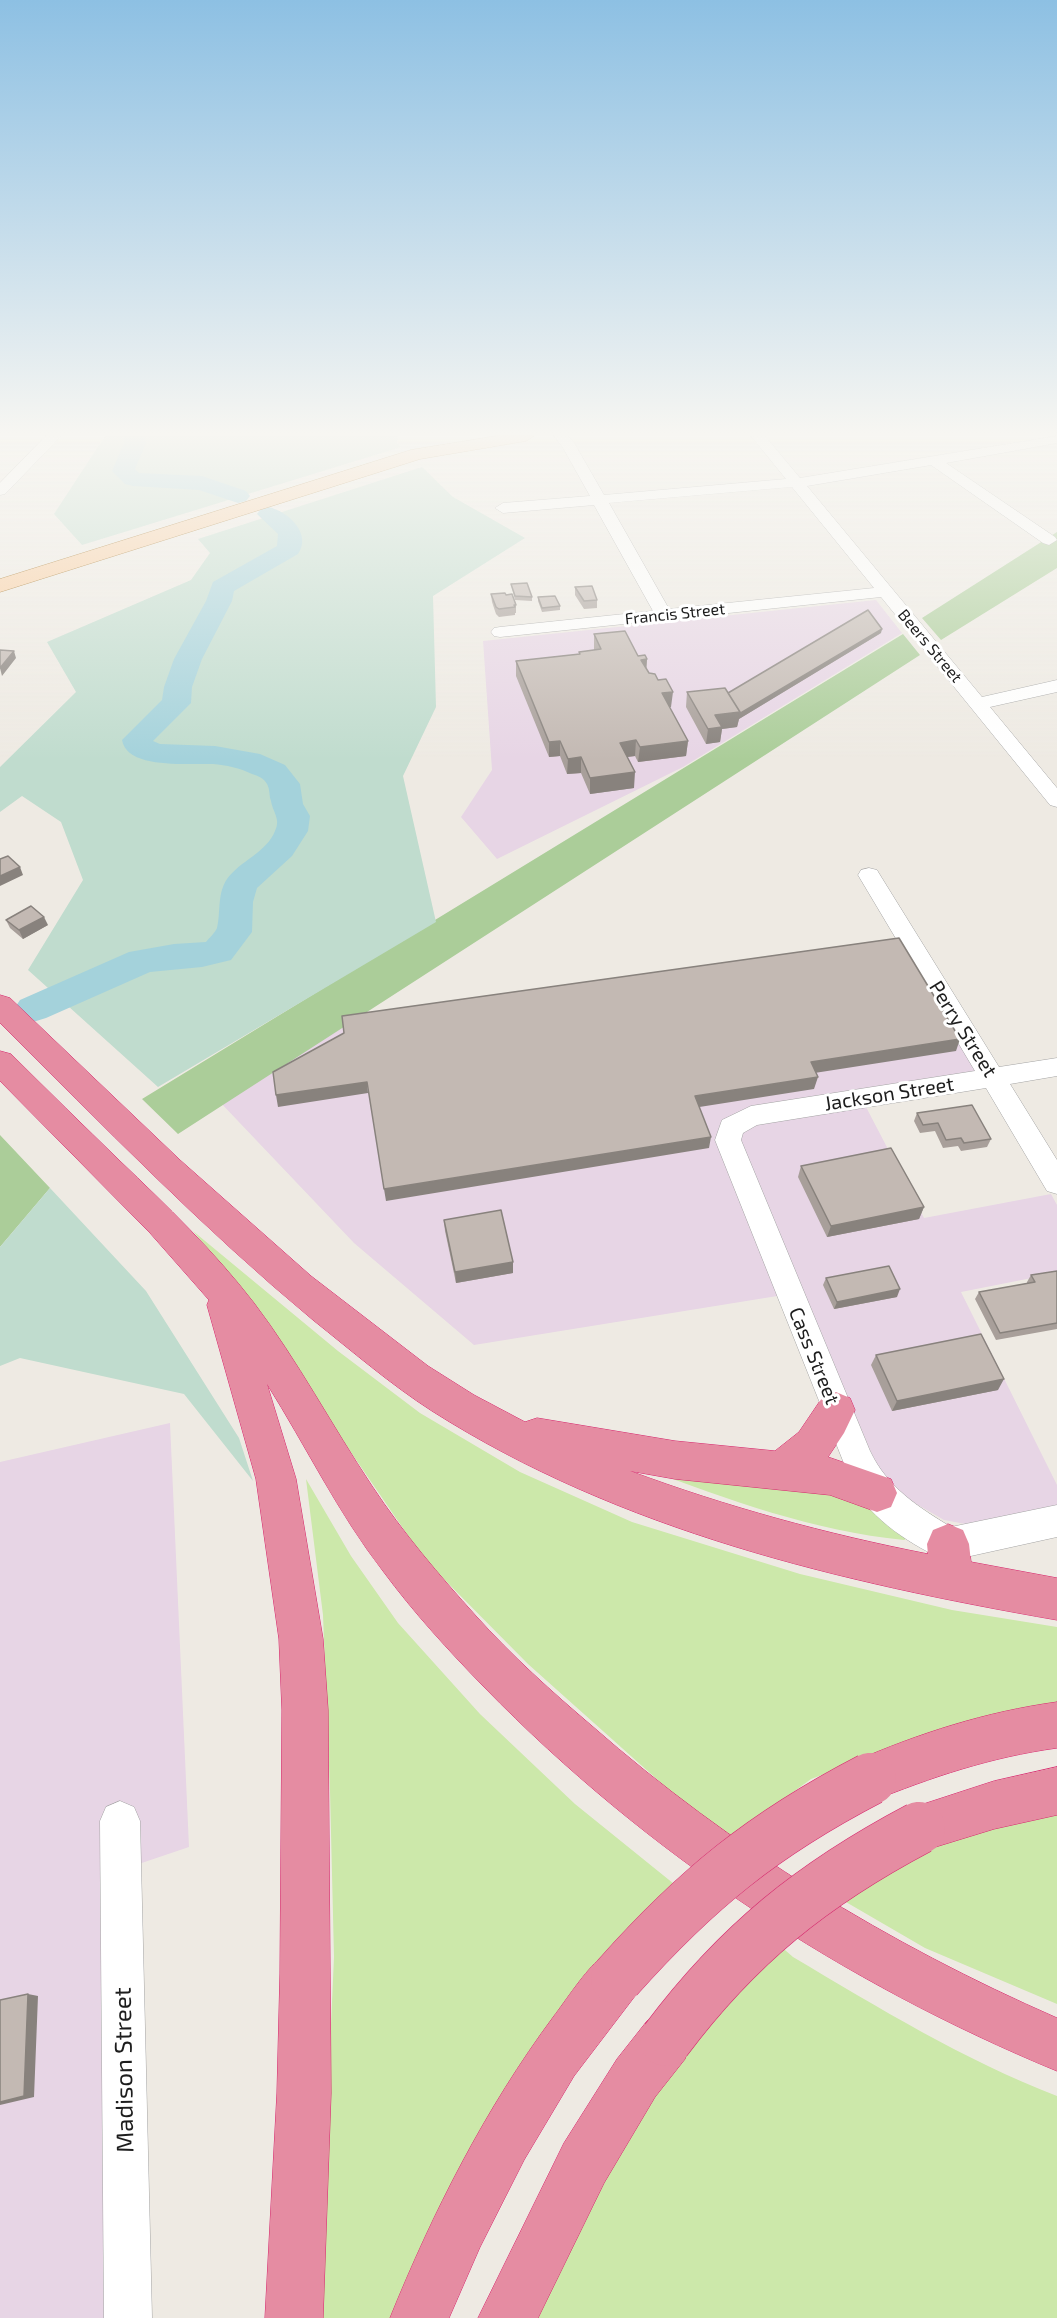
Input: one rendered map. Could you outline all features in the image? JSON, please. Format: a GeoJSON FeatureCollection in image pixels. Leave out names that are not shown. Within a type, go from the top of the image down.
{"type":"FeatureCollection","features":[{"type":"Feature","properties":{"kind":"highway"},"geometry":{"type":"LineString","coordinates":[[0,1005],[228,1226],[286,1277],[397,1365],[499,1430],[588,1473],[686,1512],[787,1544],[865,1563],[950,1562],[1057,1599]]}},
{"type":"Feature","properties":{"kind":"highway"},"geometry":{"type":"LineString","coordinates":[[0,1062],[170,1232],[221,1288],[268,1354],[344,1480],[399,1559],[514,1687],[559,1728],[663,1814],[781,1898],[845,1938],[963,2003],[1057,2045]]}},
{"type":"Feature","properties":{"kind":"highway"},"geometry":{"type":"LineString","coordinates":[[221,1288],[276,1479],[301,1639],[305,1710],[306,1974],[304,2093],[294,2318]]}},
{"type":"Feature","properties":{"kind":"highway"},"geometry":{"type":"LineString","coordinates":[[780,1470],[811,1450],[820,1439],[836,1410]]}},
{"type":"Feature","properties":{"kind":"highway"},"geometry":{"type":"LineString","coordinates":[[499,1430],[675,1460],[830,1476],[877,1493]]}},
{"type":"Feature","properties":{"kind":"highway"},"geometry":{"type":"LineString","coordinates":[[419,2318],[480,2182],[511,2126],[579,2023],[687,1902],[720,1872],[793,1819],[870,1779],[943,1748],[1023,1729],[1057,1725]]}},
{"type":"Feature","properties":{"kind":"highway"},"geometry":{"type":"LineString","coordinates":[[507,2318],[584,2163],[636,2078],[693,2001],[725,1965],[796,1902],[856,1860],[919,1828],[975,1810],[1057,1791]]}},
{"type":"Feature","properties":{"kind":"main road"},"geometry":{"type":"LineString","coordinates":[[0,586],[132,544]]}},
{"type":"Feature","properties":{"kind":"street"},"geometry":{"type":"LineString","coordinates":[[625,544],[664,615]]}},
{"type":"Feature","properties":{"kind":"street","name":"Beers Street"},"geometry":{"type":"LineString","coordinates":[[846,544],[1057,801]]}},
{"type":"Feature","properties":{"kind":"street","name":"Francis Street"},"geometry":{"type":"LineString","coordinates":[[500,632],[885,592]]}},
{"type":"Feature","properties":{"kind":"street"},"geometry":{"type":"LineString","coordinates":[[978,704],[1057,686]]}},
{"type":"Feature","properties":{"kind":"street","name":"Perry Street"},"geometry":{"type":"LineString","coordinates":[[869,875],[1057,1183]]}},
{"type":"Feature","properties":{"kind":"street","name":"Jackson Street"},"geometry":{"type":"LineString","coordinates":[[728,1134],[735,1123],[751,1116],[1057,1067]]}},
{"type":"Feature","properties":{"kind":"street","name":"Cass Street"},"geometry":{"type":"LineString","coordinates":[[728,1134],[729,1146],[861,1469],[877,1493],[921,1527],[950,1562]]}},
{"type":"Feature","properties":{"kind":"street"},"geometry":{"type":"LineString","coordinates":[[950,1562],[1002,1534],[1057,1521]]}},
{"type":"Feature","properties":{"kind":"street","name":"Madison Street"},"geometry":{"type":"LineString","coordinates":[[120,1821],[128,2318]]}},
{"type":"Feature","properties":{"kind":"shaded area"},"geometry":{"type":"Polygon","coordinates":[[[876,600],[902,633],[683,767],[497,859],[461,817],[492,770],[483,641],[876,600]]]}},
{"type":"Feature","properties":{"kind":"shaded area"},"geometry":{"type":"Polygon","coordinates":[[[911,942],[994,1085],[866,1107],[924,1218],[1051,1194],[1057,1205],[1057,1273],[961,1292],[1057,1485],[1057,1507],[971,1525],[944,1520],[906,1498],[879,1471],[802,1292],[474,1345],[354,1243],[218,1100],[344,1023],[911,942]]]}},
{"type":"Feature","properties":{"kind":"shaded area"},"geometry":{"type":"Polygon","coordinates":[[[170,1423],[189,1847],[124,1869],[120,2318],[0,2318],[0,1462],[170,1423]]]}},
{"type":"Feature","properties":{"kind":"green space"},"geometry":{"type":"Polygon","coordinates":[[[202,544],[515,544],[433,596],[436,707],[403,776],[436,922],[158,1087],[28,970],[83,880],[61,822],[22,796],[0,812],[0,767],[76,692],[47,642],[191,580],[210,553],[202,544]]]}},
{"type":"Feature","properties":{"kind":"green space"},"geometry":{"type":"Polygon","coordinates":[[[1038,544],[1057,544],[1057,568],[941,640],[922,618],[1038,544]]]}},
{"type":"Feature","properties":{"kind":"green space"},"geometry":{"type":"Polygon","coordinates":[[[903,634],[920,655],[178,1134],[142,1099],[903,634]]]}},
{"type":"Feature","properties":{"kind":"green space"},"geometry":{"type":"Polygon","coordinates":[[[0,1135],[50,1188],[0,1247],[0,1135]]]}},
{"type":"Feature","properties":{"kind":"green space"},"geometry":{"type":"Polygon","coordinates":[[[50,1188],[146,1291],[239,1438],[253,1481],[184,1394],[20,1358],[0,1366],[0,1247],[50,1188]]]}},
{"type":"Feature","properties":{"kind":"green space"},"geometry":{"type":"Polygon","coordinates":[[[193,1231],[338,1351],[420,1413],[520,1472],[632,1522],[800,1574],[952,1610],[1057,1627],[1057,1705],[930,1735],[811,1779],[732,1837],[679,1799],[528,1664],[424,1559],[337,1432],[265,1319],[193,1231]]]}},
{"type":"Feature","properties":{"kind":"green space"},"geometry":{"type":"Polygon","coordinates":[[[644,1468],[772,1483],[858,1500],[909,1537],[904,1540],[870,1536],[804,1522],[739,1502],[644,1468]]]}},
{"type":"Feature","properties":{"kind":"green space"},"geometry":{"type":"Polygon","coordinates":[[[306,1479],[351,1556],[398,1623],[480,1714],[575,1804],[679,1888],[406,2318],[318,2318],[334,1957],[323,1615],[306,1479]]]}},
{"type":"Feature","properties":{"kind":"green space"},"geometry":{"type":"Polygon","coordinates":[[[1057,1810],[1057,2004],[925,1948],[839,1898],[937,1842],[1057,1810]]]}},
{"type":"Feature","properties":{"kind":"green space"},"geometry":{"type":"Polygon","coordinates":[[[777,1943],[793,1957],[922,2032],[1022,2082],[1057,2096],[1057,2318],[536,2318],[650,2085],[777,1943]]]}},
{"type":"Feature","properties":{"kind":"building"},"geometry":{"type":"Polygon","coordinates":[[[527,583],[532,597],[515,596],[511,584],[527,583]]]}},
{"type":"Feature","properties":{"kind":"building"},"geometry":{"type":"Polygon","coordinates":[[[592,586],[597,600],[584,601],[575,587],[592,586]]]}},
{"type":"Feature","properties":{"kind":"building"},"geometry":{"type":"Polygon","coordinates":[[[505,593],[506,595],[512,594],[515,607],[499,609],[496,607],[491,594],[505,593]]]}},
{"type":"Feature","properties":{"kind":"building"},"geometry":{"type":"Polygon","coordinates":[[[555,596],[560,606],[542,608],[538,597],[555,596]]]}},
{"type":"Feature","properties":{"kind":"building"},"geometry":{"type":"Polygon","coordinates":[[[868,610],[882,629],[739,714],[740,712],[728,693],[868,610]]]}},
{"type":"Feature","properties":{"kind":"building"},"geometry":{"type":"Polygon","coordinates":[[[625,631],[638,656],[645,655],[647,659],[641,660],[649,673],[655,674],[658,680],[666,679],[673,692],[662,693],[688,741],[640,747],[636,740],[620,743],[635,772],[590,778],[581,757],[568,759],[560,741],[549,742],[516,661],[580,654],[579,652],[601,649],[594,634],[625,631]]]}},
{"type":"Feature","properties":{"kind":"building"},"geometry":{"type":"Polygon","coordinates":[[[0,650],[14,651],[0,668],[0,650]]]}},
{"type":"Feature","properties":{"kind":"building"},"geometry":{"type":"Polygon","coordinates":[[[725,688],[740,712],[715,715],[722,727],[708,729],[687,692],[725,688]]]}},
{"type":"Feature","properties":{"kind":"building"},"geometry":{"type":"Polygon","coordinates":[[[8,856],[20,867],[0,876],[0,859],[8,856]]]}},
{"type":"Feature","properties":{"kind":"building"},"geometry":{"type":"Polygon","coordinates":[[[31,906],[44,917],[19,930],[6,920],[31,906]]]}},
{"type":"Feature","properties":{"kind":"building"},"geometry":{"type":"Polygon","coordinates":[[[899,938],[960,1039],[811,1062],[818,1077],[695,1096],[711,1137],[384,1189],[367,1082],[276,1095],[273,1072],[344,1033],[342,1016],[899,938]]]}},
{"type":"Feature","properties":{"kind":"building"},"geometry":{"type":"Polygon","coordinates":[[[972,1105],[991,1139],[964,1143],[961,1138],[946,1140],[938,1123],[923,1125],[917,1113],[972,1105]]]}},
{"type":"Feature","properties":{"kind":"building"},"geometry":{"type":"Polygon","coordinates":[[[891,1148],[924,1207],[831,1226],[801,1166],[891,1148]]]}},
{"type":"Feature","properties":{"kind":"building"},"geometry":{"type":"Polygon","coordinates":[[[501,1210],[513,1262],[455,1272],[444,1220],[501,1210]]]}},
{"type":"Feature","properties":{"kind":"building"},"geometry":{"type":"Polygon","coordinates":[[[889,1266],[900,1289],[837,1302],[826,1278],[889,1266]]]}},
{"type":"Feature","properties":{"kind":"building"},"geometry":{"type":"Polygon","coordinates":[[[1057,1271],[1057,1323],[1000,1333],[979,1292],[1035,1282],[1031,1275],[1057,1271]]]}},
{"type":"Feature","properties":{"kind":"building"},"geometry":{"type":"Polygon","coordinates":[[[981,1334],[1004,1379],[897,1401],[876,1355],[981,1334]]]}},
{"type":"Feature","properties":{"kind":"building"},"geometry":{"type":"Polygon","coordinates":[[[28,1994],[24,2096],[0,2102],[0,2000],[28,1994]]]}},
{"type":"Feature","properties":{"kind":"waterway"},"geometry":{"type":"LineString","coordinates":[[33,1009],[142,961],[202,955],[218,951],[234,932],[236,902],[241,884],[280,849],[292,831],[294,816],[287,804],[284,784],[274,772],[249,761],[215,755],[154,753],[138,745],[137,740],[176,703],[178,687],[188,659],[219,601],[222,587],[289,549],[289,544]]}}]}
